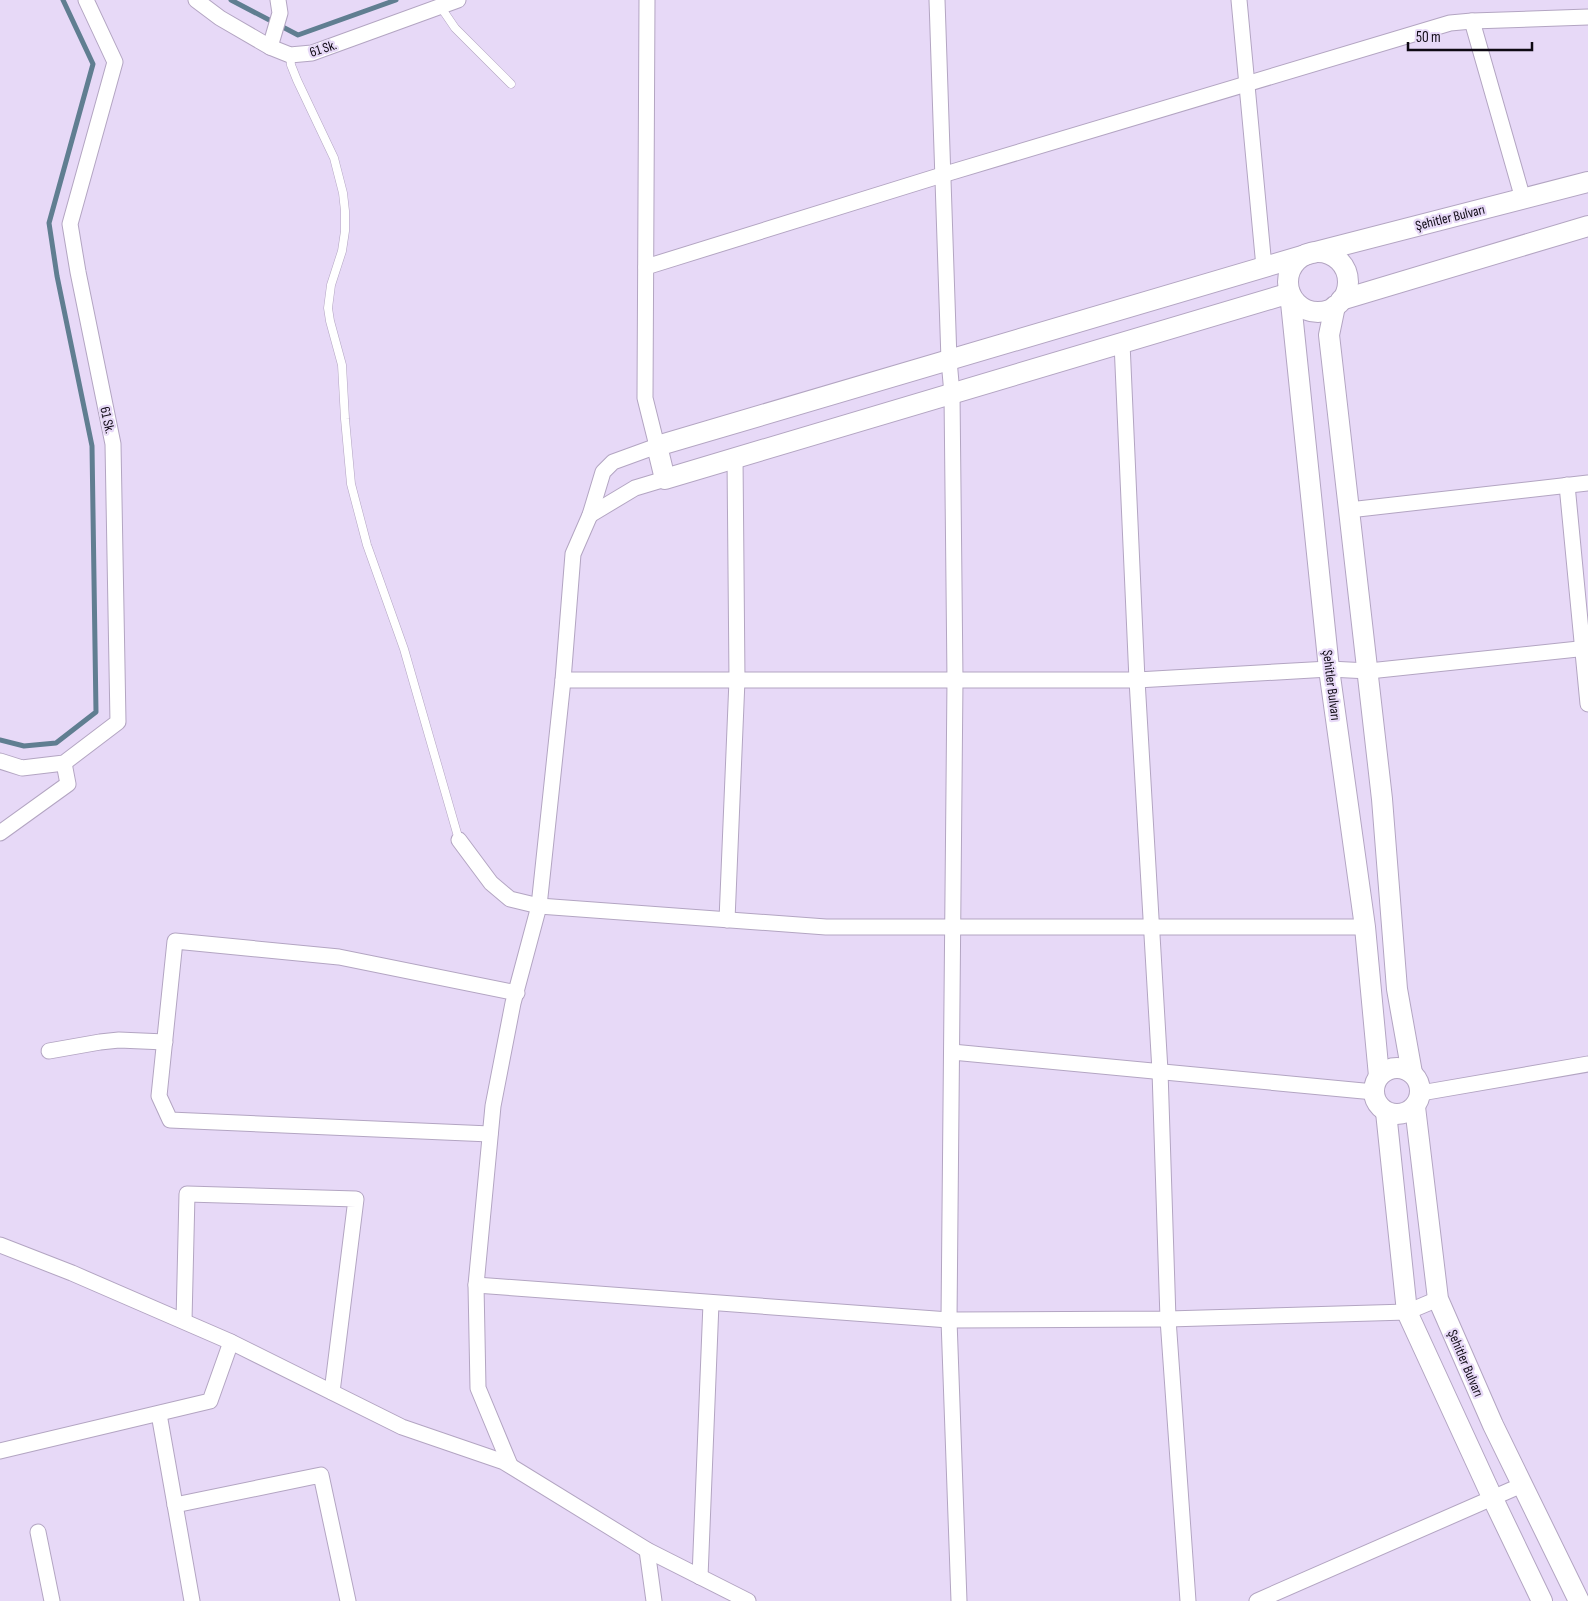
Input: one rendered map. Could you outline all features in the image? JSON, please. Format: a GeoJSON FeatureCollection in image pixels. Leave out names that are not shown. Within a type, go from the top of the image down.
{"type":"FeatureCollection","features":[{"type":"Feature","properties":{"kind":"main road","name":"Şehitler Bulvarı"},"geometry":{"type":"LineString","coordinates":[[1376,1084],[1365,927],[1329,669],[1288,283],[1289,273],[1294,263],[1302,256],[1588,182]]}},
{"type":"Feature","properties":{"kind":"main road"},"geometry":{"type":"LineString","coordinates":[[1412,1073],[1397,989],[1382,799],[1369,671],[1329,335],[1338,303],[1346,291],[1348,281],[1346,271],[1340,262],[1322,252],[1312,253],[657,446],[665,479],[1290,293],[1297,303],[1305,309],[1321,311],[1338,303],[1588,226]]}},
{"type":"Feature","properties":{"kind":"main road"},"geometry":{"type":"LineString","coordinates":[[1399,1068],[1412,1073],[1417,1079],[1418,1100],[1409,1112],[1393,1114],[1386,1112],[1375,1100],[1376,1084],[1385,1072],[1399,1068]]}},
{"type":"Feature","properties":{"kind":"main road","name":"Şehitler Bulvarı"},"geometry":{"type":"LineString","coordinates":[[1418,1100],[1438,1299],[1493,1425],[1579,1601]]}},
{"type":"Feature","properties":{"kind":"main road"},"geometry":{"type":"LineString","coordinates":[[1386,1112],[1407,1312],[1492,1499],[1542,1601]]}},
{"type":"Feature","properties":{"kind":"street","name":"61 Sk."},"geometry":{"type":"LineString","coordinates":[[64,764],[118,722],[113,444],[70,224],[115,62],[86,0]]}},
{"type":"Feature","properties":{"kind":"street","name":"61 Sk."},"geometry":{"type":"LineString","coordinates":[[196,0],[220,18],[271,43],[290,55],[312,53],[458,0]]}},
{"type":"Feature","properties":{"kind":"street"},"geometry":{"type":"LineString","coordinates":[[510,1466],[478,1388],[476,1286],[493,1106],[513,1003],[539,906],[573,554],[590,515],[603,472],[613,462],[657,446],[645,398],[647,0]]}},
{"type":"Feature","properties":{"kind":"street"},"geometry":{"type":"LineString","coordinates":[[936,0],[949,360],[952,394],[955,680],[949,1320],[959,1601]]}},
{"type":"Feature","properties":{"kind":"street"},"geometry":{"type":"LineString","coordinates":[[1239,0],[1264,267]]}},
{"type":"Feature","properties":{"kind":"street"},"geometry":{"type":"LineString","coordinates":[[271,43],[279,7]]}},
{"type":"Feature","properties":{"kind":"street"},"geometry":{"type":"LineString","coordinates":[[646,267],[942,175],[1450,23],[1588,17]]}},
{"type":"Feature","properties":{"kind":"street"},"geometry":{"type":"LineString","coordinates":[[1472,21],[1523,199]]}},
{"type":"Feature","properties":{"kind":"street"},"geometry":{"type":"LineString","coordinates":[[1122,343],[1137,680],[1160,1071],[1168,1319],[1188,1601]]}},
{"type":"Feature","properties":{"kind":"street"},"geometry":{"type":"LineString","coordinates":[[727,920],[737,680],[735,458]]}},
{"type":"Feature","properties":{"kind":"street"},"geometry":{"type":"LineString","coordinates":[[590,515],[636,488],[665,479]]}},
{"type":"Feature","properties":{"kind":"street"},"geometry":{"type":"LineString","coordinates":[[1349,510],[1588,483]]}},
{"type":"Feature","properties":{"kind":"street"},"geometry":{"type":"LineString","coordinates":[[1567,485],[1585,648],[1588,704]]}},
{"type":"Feature","properties":{"kind":"street"},"geometry":{"type":"LineString","coordinates":[[562,680],[1137,680],[1329,669],[1369,671],[1585,648]]}},
{"type":"Feature","properties":{"kind":"street"},"geometry":{"type":"LineString","coordinates":[[0,762],[22,768],[64,764],[68,784],[0,833]]}},
{"type":"Feature","properties":{"kind":"street"},"geometry":{"type":"LineString","coordinates":[[459,840],[491,883],[510,899],[539,906],[826,927],[1365,927]]}},
{"type":"Feature","properties":{"kind":"street"},"geometry":{"type":"LineString","coordinates":[[490,1134],[170,1120],[159,1096],[175,941],[339,958],[517,993]]}},
{"type":"Feature","properties":{"kind":"street"},"geometry":{"type":"LineString","coordinates":[[49,1051],[120,1040],[165,1042]]}},
{"type":"Feature","properties":{"kind":"street"},"geometry":{"type":"LineString","coordinates":[[952,1052],[1160,1071],[1376,1084]]}},
{"type":"Feature","properties":{"kind":"street"},"geometry":{"type":"LineString","coordinates":[[1418,1100],[1588,1064]]}},
{"type":"Feature","properties":{"kind":"street"},"geometry":{"type":"LineString","coordinates":[[184,1321],[187,1194],[356,1199],[332,1392]]}},
{"type":"Feature","properties":{"kind":"street"},"geometry":{"type":"LineString","coordinates":[[0,1245],[72,1273],[231,1342],[402,1427],[504,1462],[647,1550],[748,1601]]}},
{"type":"Feature","properties":{"kind":"street"},"geometry":{"type":"LineString","coordinates":[[476,1286],[949,1320],[1168,1319],[1407,1312],[1438,1299]]}},
{"type":"Feature","properties":{"kind":"street"},"geometry":{"type":"LineString","coordinates":[[700,1577],[711,1303]]}},
{"type":"Feature","properties":{"kind":"street"},"geometry":{"type":"LineString","coordinates":[[0,1451],[159,1414],[210,1400],[231,1342]]}},
{"type":"Feature","properties":{"kind":"street"},"geometry":{"type":"LineString","coordinates":[[159,1414],[192,1601]]}},
{"type":"Feature","properties":{"kind":"street"},"geometry":{"type":"LineString","coordinates":[[175,1505],[321,1475],[343,1600]]}},
{"type":"Feature","properties":{"kind":"street"},"geometry":{"type":"LineString","coordinates":[[1257,1601],[1282,1596],[1522,1486]]}},
{"type":"Feature","properties":{"kind":"street"},"geometry":{"type":"LineString","coordinates":[[38,1532],[52,1601]]}},
{"type":"Feature","properties":{"kind":"street"},"geometry":{"type":"LineString","coordinates":[[647,1550],[654,1601]]}},
{"type":"Feature","properties":{"kind":"lane"},"geometry":{"type":"LineString","coordinates":[[440,6],[455,28],[511,84]]}},
{"type":"Feature","properties":{"kind":"lane"},"geometry":{"type":"LineString","coordinates":[[290,55],[291,65],[297,80],[334,158],[343,193],[345,231],[342,251],[331,285],[328,308],[342,365],[351,484],[367,545],[404,650],[459,840]]}},
{"type":"Feature","properties":{"kind":"waterway"},"geometry":{"type":"LineString","coordinates":[[0,740],[24,746],[56,743],[96,712],[92,446],[57,276],[49,223],[93,64],[63,0]]}},
{"type":"Feature","properties":{"kind":"waterway"},"geometry":{"type":"LineString","coordinates":[[231,0],[298,35],[396,0]]}}]}
